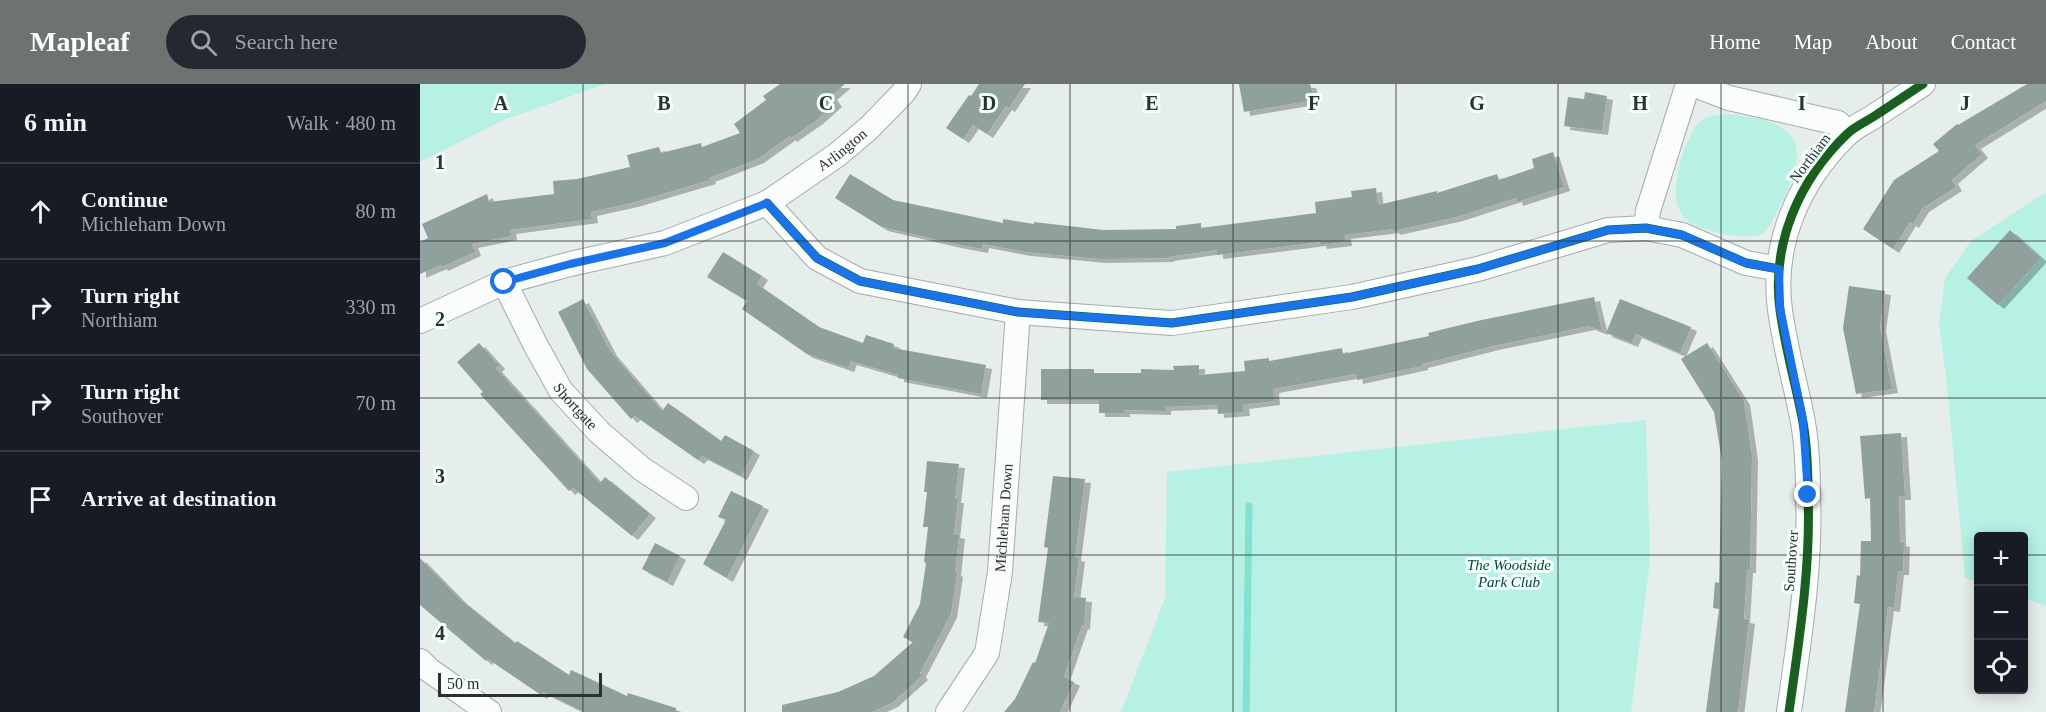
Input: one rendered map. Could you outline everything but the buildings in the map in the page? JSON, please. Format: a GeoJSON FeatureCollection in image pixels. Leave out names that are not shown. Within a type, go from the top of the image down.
{"type":"FeatureCollection","features":[{"type":"Feature","properties":{"kind":"street","name":"Arlington"},"geometry":{"type":"LineString","coordinates":[[767,203],[853,142],[883,114],[909,84]]}},
{"type":"Feature","properties":{"kind":"street"},"geometry":{"type":"LineString","coordinates":[[1646,228],[1648,211],[1690,84],[1729,98],[1838,123],[1848,133]]}},
{"type":"Feature","properties":{"kind":"street","name":"Northiam"},"geometry":{"type":"LineString","coordinates":[[1779,269],[1794,207],[1806,183],[1826,157],[1848,133],[1923,84]]}},
{"type":"Feature","properties":{"kind":"street"},"geometry":{"type":"LineString","coordinates":[[420,321],[504,282],[570,264],[665,243],[767,203],[817,258],[860,281],[1018,312],[1172,323],[1352,297],[1478,269],[1608,230],[1646,228],[1682,235],[1746,263],[1779,269]]}},
{"type":"Feature","properties":{"kind":"street","name":"Southover"},"geometry":{"type":"LineString","coordinates":[[1779,269],[1780,308],[1803,420],[1808,495],[1808,541],[1804,595],[1789,712]]}},
{"type":"Feature","properties":{"kind":"street","name":"Shortgate"},"geometry":{"type":"LineString","coordinates":[[504,282],[561,391],[599,432],[642,469],[686,498]]}},
{"type":"Feature","properties":{"kind":"street","name":"Michleham Down"},"geometry":{"type":"LineString","coordinates":[[948,712],[987,652],[1000,572],[1018,312]]}},
{"type":"Feature","properties":{"kind":"street"},"geometry":{"type":"LineString","coordinates":[[420,661],[429,670],[489,712]]}},
{"type":"Feature","properties":{"kind":"green space"},"geometry":{"type":"Polygon","coordinates":[[[420,84],[605,84],[501,121],[420,162],[420,84]]]}},
{"type":"Feature","properties":{"kind":"green space"},"geometry":{"type":"Polygon","coordinates":[[[1728,114],[1760,119],[1777,125],[1789,133],[1795,144],[1797,157],[1790,184],[1768,229],[1754,236],[1725,234],[1697,226],[1684,217],[1676,200],[1680,162],[1696,127],[1708,117],[1728,114]]]}},
{"type":"Feature","properties":{"kind":"green space"},"geometry":{"type":"Polygon","coordinates":[[[2046,192],[2046,606],[2028,599],[2028,532],[1974,532],[1974,581],[1965,578],[1939,323],[1945,278],[1971,241],[2046,192]]]}},
{"type":"Feature","properties":{"kind":"green space","name":"The Woodside Park Club"},"geometry":{"type":"Polygon","coordinates":[[[1646,420],[1650,561],[1631,712],[1121,712],[1165,598],[1167,472],[1646,420]]]}},
{"type":"Feature","properties":{"kind":"waterway"},"geometry":{"type":"LineString","coordinates":[[1246,712],[1249,506]]}},
{"type":"Feature","properties":{"kind":"cycle path"},"geometry":{"type":"LineString","coordinates":[[1789,712],[1803,604],[1808,522],[1805,436],[1780,310],[1778,285],[1785,237],[1802,192],[1830,152],[1853,129],[1923,84]]}},
{"type":"Feature","properties":{"kind":"cycle path"},"geometry":{"type":"LineString","coordinates":[[767,203],[817,258],[860,281],[1018,312],[1172,323],[1352,297],[1478,269],[1608,230],[1646,228],[1682,235],[1746,263],[1779,269]]}},
{"type":"Feature","properties":{"kind":"route"},"geometry":{"type":"LineString","coordinates":[[504,282],[570,264],[665,243],[767,203],[817,258],[860,281],[1018,312],[1172,323],[1352,297],[1478,269],[1608,230],[1646,228],[1682,235],[1746,263],[1779,269],[1780,308],[1803,420],[1808,495]]}}]}
